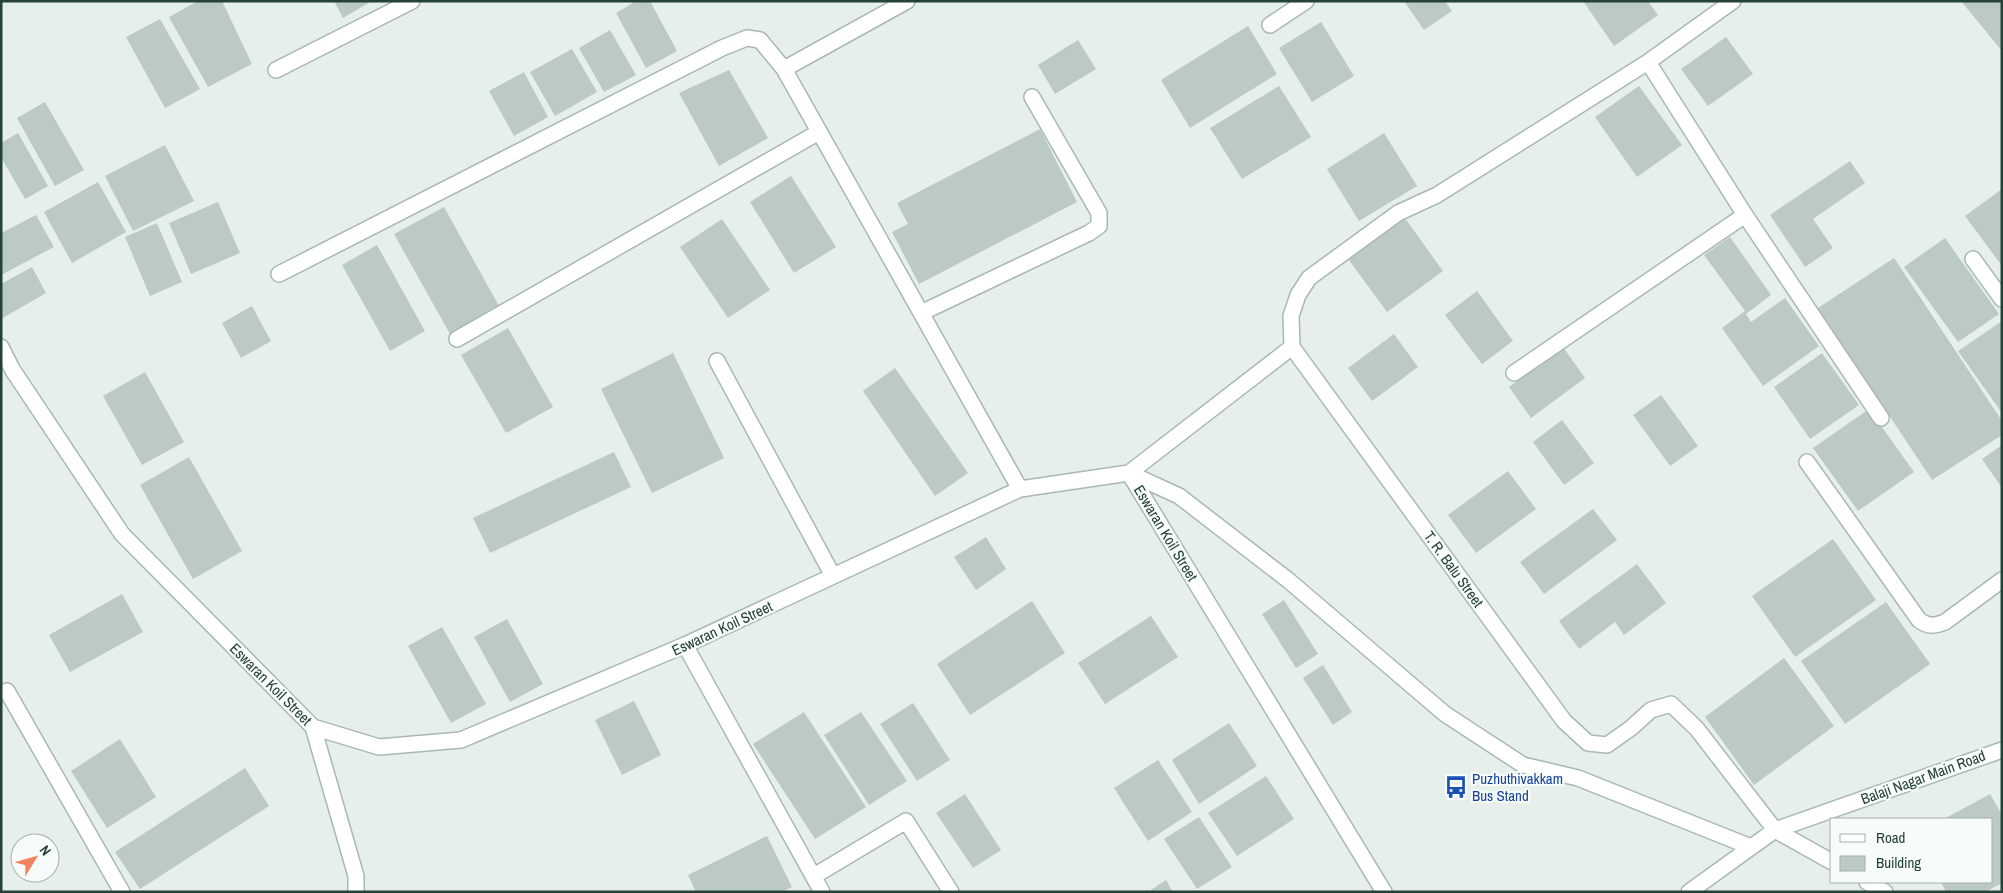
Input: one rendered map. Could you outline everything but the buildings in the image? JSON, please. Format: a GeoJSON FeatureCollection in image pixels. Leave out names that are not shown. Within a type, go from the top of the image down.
{"type":"FeatureCollection","features":[{"type":"Feature","properties":{"kind":"street"},"geometry":{"type":"LineString","coordinates":[[276,70],[412,1]]}},
{"type":"Feature","properties":{"kind":"street"},"geometry":{"type":"LineString","coordinates":[[784,70],[907,1]]}},
{"type":"Feature","properties":{"kind":"street"},"geometry":{"type":"LineString","coordinates":[[1270,25],[1306,1]]}},
{"type":"Feature","properties":{"kind":"street"},"geometry":{"type":"LineString","coordinates":[[1733,1],[1648,62],[1437,195],[1398,213],[1309,278],[1298,295],[1291,316],[1292,347],[1129,473],[1179,496],[1288,580],[1445,714],[1523,766],[1578,778],[1751,847]]}},
{"type":"Feature","properties":{"kind":"street"},"geometry":{"type":"LineString","coordinates":[[279,274],[730,45],[747,38],[760,40],[784,70],[1020,489]]}},
{"type":"Feature","properties":{"kind":"street"},"geometry":{"type":"LineString","coordinates":[[1648,62],[1745,215],[1881,418]]}},
{"type":"Feature","properties":{"kind":"street"},"geometry":{"type":"LineString","coordinates":[[921,313],[1089,233],[1099,226],[1099,213],[1032,97]]}},
{"type":"Feature","properties":{"kind":"street"},"geometry":{"type":"LineString","coordinates":[[457,339],[819,132]]}},
{"type":"Feature","properties":{"kind":"street"},"geometry":{"type":"LineString","coordinates":[[1514,373],[1745,215]]}},
{"type":"Feature","properties":{"kind":"street"},"geometry":{"type":"LineString","coordinates":[[1974,259],[2002,298]]}},
{"type":"Feature","properties":{"kind":"street","name":"Eswaran Koil Street"},"geometry":{"type":"LineString","coordinates":[[1,347],[7,372],[122,534],[313,728],[379,747],[461,740],[685,645],[1020,489],[1129,473],[1384,892]]}},
{"type":"Feature","properties":{"kind":"street","name":"T. R. Balu Street"},"geometry":{"type":"LineString","coordinates":[[1292,347],[1564,721],[1588,743],[1607,745],[1652,710],[1671,704],[1697,729],[1775,830]]}},
{"type":"Feature","properties":{"kind":"street"},"geometry":{"type":"LineString","coordinates":[[717,361],[833,576]]}},
{"type":"Feature","properties":{"kind":"street"},"geometry":{"type":"LineString","coordinates":[[1807,462],[1919,620],[1925,625],[1936,626],[1945,622],[2002,580]]}},
{"type":"Feature","properties":{"kind":"street"},"geometry":{"type":"LineString","coordinates":[[685,645],[822,892]]}},
{"type":"Feature","properties":{"kind":"street"},"geometry":{"type":"LineString","coordinates":[[7,691],[122,892]]}},
{"type":"Feature","properties":{"kind":"street"},"geometry":{"type":"LineString","coordinates":[[313,728],[356,876],[356,892]]}},
{"type":"Feature","properties":{"kind":"street","name":"Balaji Nagar Main Road"},"geometry":{"type":"LineString","coordinates":[[1689,892],[1775,830],[2002,750]]}},
{"type":"Feature","properties":{"kind":"street"},"geometry":{"type":"LineString","coordinates":[[814,876],[906,821],[952,892]]}},
{"type":"Feature","properties":{"kind":"street"},"geometry":{"type":"LineString","coordinates":[[1775,830],[1830,861]]}},
{"type":"Feature","properties":{"kind":"street"},"geometry":{"type":"LineString","coordinates":[[1869,883],[1885,892]]}},
{"type":"Feature","properties":{"kind":"place","name":"Puzhuthivakkam Bus Stand"},"geometry":{"type":"Point","coordinates":[1456,787]}}]}
